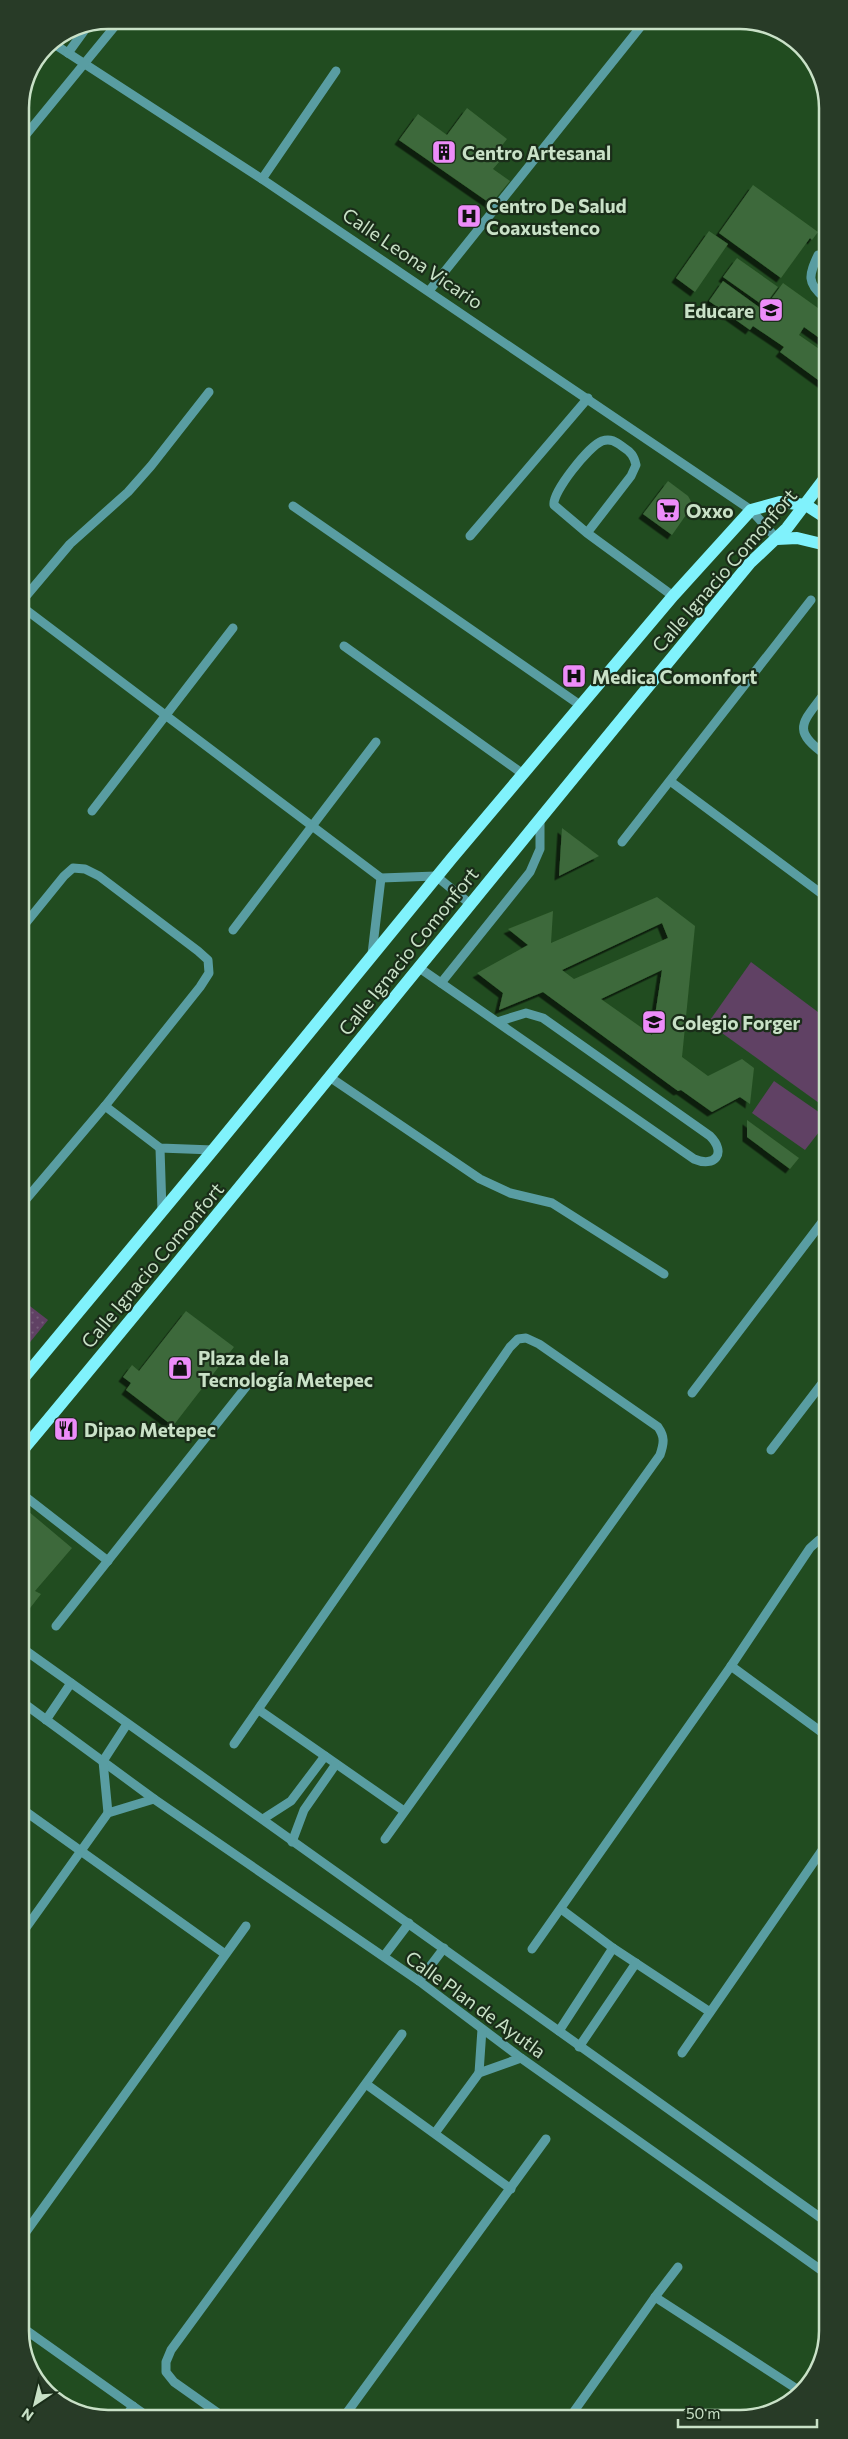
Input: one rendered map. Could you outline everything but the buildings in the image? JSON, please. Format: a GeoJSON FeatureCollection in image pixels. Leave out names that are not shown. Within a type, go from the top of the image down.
{"type":"FeatureCollection","features":[{"type":"Feature","properties":{"kind":"main road","name":"Calle Ignacio Comonfort"},"geometry":{"type":"LineString","coordinates":[[29,1443],[331,1078],[469,903],[750,563],[777,540],[819,487]]}},
{"type":"Feature","properties":{"kind":"main road"},"geometry":{"type":"LineString","coordinates":[[751,510],[780,502],[806,505],[819,513]]}},
{"type":"Feature","properties":{"kind":"main road","name":"Calle Ignacio Comonfort"},"geometry":{"type":"LineString","coordinates":[[29,1372],[213,1150],[436,876],[673,596],[751,510]]}},
{"type":"Feature","properties":{"kind":"main road"},"geometry":{"type":"LineString","coordinates":[[777,540],[797,538],[819,543]]}},
{"type":"Feature","properties":{"kind":"street"},"geometry":{"type":"LineString","coordinates":[[29,131],[113,29]]}},
{"type":"Feature","properties":{"kind":"street"},"geometry":{"type":"LineString","coordinates":[[429,291],[639,29]]}},
{"type":"Feature","properties":{"kind":"street"},"geometry":{"type":"LineString","coordinates":[[68,53],[82,34]]}},
{"type":"Feature","properties":{"kind":"street","name":"Calle Leona Vicario"},"geometry":{"type":"LineString","coordinates":[[58,47],[262,178],[588,398],[751,510],[777,540]]}},
{"type":"Feature","properties":{"kind":"street"},"geometry":{"type":"LineString","coordinates":[[262,178],[336,71]]}},
{"type":"Feature","properties":{"kind":"street"},"geometry":{"type":"LineString","coordinates":[[818,255],[810,272],[811,280],[819,293]]}},
{"type":"Feature","properties":{"kind":"street"},"geometry":{"type":"LineString","coordinates":[[29,593],[70,544],[128,492],[151,466],[208,392]]}},
{"type":"Feature","properties":{"kind":"street"},"geometry":{"type":"LineString","coordinates":[[470,536],[588,398]]}},
{"type":"Feature","properties":{"kind":"street"},"geometry":{"type":"LineString","coordinates":[[587,533],[631,476],[636,465],[631,452],[614,441],[604,440],[590,449],[553,499],[557,509],[587,533],[673,596]]}},
{"type":"Feature","properties":{"kind":"street"},"geometry":{"type":"LineString","coordinates":[[294,506],[580,705]]}},
{"type":"Feature","properties":{"kind":"street"},"geometry":{"type":"LineString","coordinates":[[622,842],[811,600]]}},
{"type":"Feature","properties":{"kind":"street"},"geometry":{"type":"LineString","coordinates":[[29,612],[380,878],[436,876],[469,903]]}},
{"type":"Feature","properties":{"kind":"street"},"geometry":{"type":"LineString","coordinates":[[92,811],[233,628]]}},
{"type":"Feature","properties":{"kind":"street"},"geometry":{"type":"LineString","coordinates":[[344,646],[523,774]]}},
{"type":"Feature","properties":{"kind":"street"},"geometry":{"type":"LineString","coordinates":[[819,701],[804,725],[803,735],[808,742],[819,751]]}},
{"type":"Feature","properties":{"kind":"street"},"geometry":{"type":"LineString","coordinates":[[233,930],[376,742]]}},
{"type":"Feature","properties":{"kind":"street"},"geometry":{"type":"LineString","coordinates":[[670,781],[819,892]]}},
{"type":"Feature","properties":{"kind":"street"},"geometry":{"type":"LineString","coordinates":[[441,983],[534,867],[540,849],[540,818]]}},
{"type":"Feature","properties":{"kind":"street"},"geometry":{"type":"LineString","coordinates":[[29,919],[64,876],[73,868],[85,869],[100,876],[198,951],[208,960],[209,972],[200,987],[105,1106],[29,1196]]}},
{"type":"Feature","properties":{"kind":"street"},"geometry":{"type":"LineString","coordinates":[[372,955],[380,878]]}},
{"type":"Feature","properties":{"kind":"street"},"geometry":{"type":"LineString","coordinates":[[418,967],[694,1158],[703,1162],[710,1162],[715,1159],[718,1148],[710,1136],[543,1018],[526,1013],[498,1022]]}},
{"type":"Feature","properties":{"kind":"street"},"geometry":{"type":"LineString","coordinates":[[331,1078],[487,1183],[510,1194],[552,1203],[664,1274]]}},
{"type":"Feature","properties":{"kind":"street"},"geometry":{"type":"LineString","coordinates":[[105,1106],[160,1148],[213,1150]]}},
{"type":"Feature","properties":{"kind":"street"},"geometry":{"type":"LineString","coordinates":[[160,1148],[162,1211]]}},
{"type":"Feature","properties":{"kind":"street"},"geometry":{"type":"LineString","coordinates":[[692,1393],[819,1226]]}},
{"type":"Feature","properties":{"kind":"street"},"geometry":{"type":"LineString","coordinates":[[234,1744],[510,1347],[518,1338],[526,1338],[538,1344],[658,1427],[664,1436],[660,1455],[385,1839]]}},
{"type":"Feature","properties":{"kind":"street"},"geometry":{"type":"LineString","coordinates":[[56,1626],[253,1378]]}},
{"type":"Feature","properties":{"kind":"street"},"geometry":{"type":"LineString","coordinates":[[771,1450],[819,1387]]}},
{"type":"Feature","properties":{"kind":"street"},"geometry":{"type":"LineString","coordinates":[[29,1499],[108,1561]]}},
{"type":"Feature","properties":{"kind":"street"},"geometry":{"type":"LineString","coordinates":[[532,1949],[731,1666],[810,1548],[819,1540]]}},
{"type":"Feature","properties":{"kind":"street","name":"Calle Plan de Ayutla"},"geometry":{"type":"LineString","coordinates":[[29,1653],[819,2217]]}},
{"type":"Feature","properties":{"kind":"street"},"geometry":{"type":"LineString","coordinates":[[731,1666],[819,1730]]}},
{"type":"Feature","properties":{"kind":"street"},"geometry":{"type":"LineString","coordinates":[[46,1720],[71,1683]]}},
{"type":"Feature","properties":{"kind":"street","name":"Calle Plan de Ayutla"},"geometry":{"type":"LineString","coordinates":[[29,1707],[154,1799],[384,1956],[521,2058],[819,2269]]}},
{"type":"Feature","properties":{"kind":"street"},"geometry":{"type":"LineString","coordinates":[[259,1710],[404,1811]]}},
{"type":"Feature","properties":{"kind":"street"},"geometry":{"type":"LineString","coordinates":[[108,1813],[103,1761],[127,1724]]}},
{"type":"Feature","properties":{"kind":"street"},"geometry":{"type":"LineString","coordinates":[[263,1819],[291,1801],[325,1756]]}},
{"type":"Feature","properties":{"kind":"street"},"geometry":{"type":"LineString","coordinates":[[292,1842],[304,1810],[336,1764]]}},
{"type":"Feature","properties":{"kind":"street"},"geometry":{"type":"LineString","coordinates":[[29,1922],[108,1813],[154,1799]]}},
{"type":"Feature","properties":{"kind":"street"},"geometry":{"type":"LineString","coordinates":[[291,1801],[304,1810]]}},
{"type":"Feature","properties":{"kind":"street"},"geometry":{"type":"LineString","coordinates":[[29,1814],[81,1849],[225,1954]]}},
{"type":"Feature","properties":{"kind":"street"},"geometry":{"type":"LineString","coordinates":[[682,2053],[819,1855]]}},
{"type":"Feature","properties":{"kind":"street"},"geometry":{"type":"LineString","coordinates":[[561,1909],[613,1948],[710,2012]]}},
{"type":"Feature","properties":{"kind":"street","name":"Calle Plan de Ayutla"},"geometry":{"type":"LineString","coordinates":[[384,1956],[409,1923]]}},
{"type":"Feature","properties":{"kind":"street"},"geometry":{"type":"LineString","coordinates":[[29,2228],[246,1926]]}},
{"type":"Feature","properties":{"kind":"street","name":"Calle Plan de Ayutla"},"geometry":{"type":"LineString","coordinates":[[419,1981],[444,1948]]}},
{"type":"Feature","properties":{"kind":"street"},"geometry":{"type":"LineString","coordinates":[[558,2031],[613,1948]]}},
{"type":"Feature","properties":{"kind":"street"},"geometry":{"type":"LineString","coordinates":[[579,2046],[636,1963]]}},
{"type":"Feature","properties":{"kind":"street"},"geometry":{"type":"LineString","coordinates":[[435,2133],[478,2073],[482,2029]]}},
{"type":"Feature","properties":{"kind":"street"},"geometry":{"type":"LineString","coordinates":[[214,2410],[174,2382],[166,2372],[166,2362],[171,2350],[402,2034]]}},
{"type":"Feature","properties":{"kind":"street"},"geometry":{"type":"LineString","coordinates":[[478,2073],[521,2058]]}},
{"type":"Feature","properties":{"kind":"street"},"geometry":{"type":"LineString","coordinates":[[366,2084],[511,2189]]}},
{"type":"Feature","properties":{"kind":"street"},"geometry":{"type":"LineString","coordinates":[[349,2410],[546,2140]]}},
{"type":"Feature","properties":{"kind":"street"},"geometry":{"type":"LineString","coordinates":[[575,2410],[678,2267]]}},
{"type":"Feature","properties":{"kind":"street"},"geometry":{"type":"LineString","coordinates":[[655,2297],[795,2388]]}},
{"type":"Feature","properties":{"kind":"street"},"geometry":{"type":"LineString","coordinates":[[29,2332],[139,2410]]}},
{"type":"Feature","properties":{"kind":"street"},"geometry":{"type":"LineString","coordinates":[[131,2410],[134,2406]]}},
{"type":"Feature","properties":{"kind":"shaded area"},"geometry":{"type":"Polygon","coordinates":[[[751,962],[819,1013],[819,1103],[708,1023],[751,962]]]}},
{"type":"Feature","properties":{"kind":"shaded area"},"geometry":{"type":"Polygon","coordinates":[[[774,1081],[819,1112],[819,1132],[805,1150],[752,1113],[774,1081]]]}},
{"type":"Feature","properties":{"kind":"shaded area"},"geometry":{"type":"Polygon","coordinates":[[[29,1305],[48,1320],[29,1343],[29,1305]]]}},
{"type":"Feature","properties":{"kind":"place","name":"Centro Artesanal"},"geometry":{"type":"Point","coordinates":[444,152]}},
{"type":"Feature","properties":{"kind":"place","name":"Centro De Salud Coaxustenco"},"geometry":{"type":"Point","coordinates":[469,216]}},
{"type":"Feature","properties":{"kind":"place","name":"Educare"},"geometry":{"type":"Point","coordinates":[771,310]}},
{"type":"Feature","properties":{"kind":"place","name":"Oxxo"},"geometry":{"type":"Point","coordinates":[668,510]}},
{"type":"Feature","properties":{"kind":"place","name":"Medica Comonfort"},"geometry":{"type":"Point","coordinates":[574,676]}},
{"type":"Feature","properties":{"kind":"place","name":"Colegio Forger"},"geometry":{"type":"Point","coordinates":[654,1022]}},
{"type":"Feature","properties":{"kind":"place","name":"Plaza de la Tecnología Metepec"},"geometry":{"type":"Point","coordinates":[180,1368]}},
{"type":"Feature","properties":{"kind":"place","name":"Dipao Metepec"},"geometry":{"type":"Point","coordinates":[66,1429]}}]}
